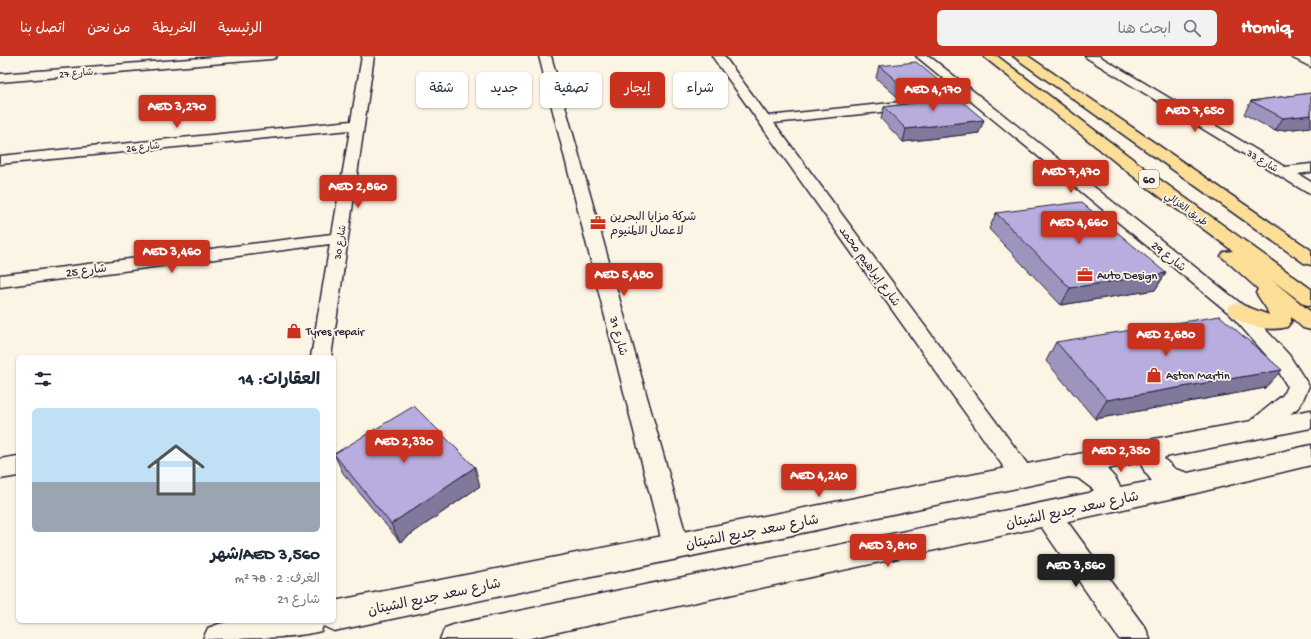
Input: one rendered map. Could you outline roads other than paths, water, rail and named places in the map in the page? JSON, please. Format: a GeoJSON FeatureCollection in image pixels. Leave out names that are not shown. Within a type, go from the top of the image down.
{"type":"FeatureCollection","features":[{"type":"Feature","properties":{"kind":"highway","name":"طريق الغزالي"},"geometry":{"type":"LineString","coordinates":[[989,56],[1149,180],[1311,299]]}},
{"type":"Feature","properties":{"kind":"highway","name":"60"},"geometry":{"type":"LineString","coordinates":[[1019,56],[1311,259]]}},
{"type":"Feature","properties":{"kind":"highway"},"geometry":{"type":"LineString","coordinates":[[1149,180],[1244,268],[1311,323]]}},
{"type":"Feature","properties":{"kind":"highway"},"geometry":{"type":"LineString","coordinates":[[1251,217],[1311,252]]}},
{"type":"Feature","properties":{"kind":"highway"},"geometry":{"type":"LineString","coordinates":[[1238,310],[1256,319],[1272,324],[1280,322],[1281,316],[1278,309],[1244,268]]}},
{"type":"Feature","properties":{"kind":"street","name":"شارع 27"},"geometry":{"type":"LineString","coordinates":[[0,78],[271,56]]}},
{"type":"Feature","properties":{"kind":"street","name":"شارع 30"},"geometry":{"type":"LineString","coordinates":[[321,355],[368,56]]}},
{"type":"Feature","properties":{"kind":"street","name":"شارع 31"},"geometry":{"type":"LineString","coordinates":[[545,56],[676,546]]}},
{"type":"Feature","properties":{"kind":"street","name":"شارع إبراهيم محمد"},"geometry":{"type":"LineString","coordinates":[[718,56],[1023,476]]}},
{"type":"Feature","properties":{"kind":"street","name":"شارع 29"},"geometry":{"type":"LineString","coordinates":[[922,56],[1238,310],[1282,360],[1298,386],[1292,400],[1255,430]]}},
{"type":"Feature","properties":{"kind":"street","name":"شارع 33"},"geometry":{"type":"LineString","coordinates":[[1091,56],[1311,189]]}},
{"type":"Feature","properties":{"kind":"street"},"geometry":{"type":"LineString","coordinates":[[1297,56],[1311,63]]}},
{"type":"Feature","properties":{"kind":"street"},"geometry":{"type":"LineString","coordinates":[[958,100],[974,99]]}},
{"type":"Feature","properties":{"kind":"street"},"geometry":{"type":"LineString","coordinates":[[764,120],[919,104]]}},
{"type":"Feature","properties":{"kind":"street","name":"شارع 26"},"geometry":{"type":"LineString","coordinates":[[0,160],[357,124]]}},
{"type":"Feature","properties":{"kind":"street"},"geometry":{"type":"LineString","coordinates":[[1283,172],[1311,168]]}},
{"type":"Feature","properties":{"kind":"street","name":"شارع 25"},"geometry":{"type":"LineString","coordinates":[[0,281],[339,238]]}},
{"type":"Feature","properties":{"kind":"street","name":"شارع سعد جديع الشيتان"},"geometry":{"type":"LineString","coordinates":[[336,616],[1159,448],[1311,419]]}},
{"type":"Feature","properties":{"kind":"street"},"geometry":{"type":"LineString","coordinates":[[1159,448],[1154,450],[1151,459],[1158,470],[1172,480],[1188,484]]}},
{"type":"Feature","properties":{"kind":"street","name":"شارع سعد جديع الشيتان"},"geometry":{"type":"LineString","coordinates":[[456,639],[537,631],[1311,455]]}},
{"type":"Feature","properties":{"kind":"street"},"geometry":{"type":"LineString","coordinates":[[0,469],[16,466]]}},
{"type":"Feature","properties":{"kind":"street"},"geometry":{"type":"LineString","coordinates":[[1070,467],[1077,466],[1094,472],[1105,484],[1108,491],[1107,497],[1096,503]]}},
{"type":"Feature","properties":{"kind":"street"},"geometry":{"type":"LineString","coordinates":[[1047,514],[1136,639]]}},
{"type":"Feature","properties":{"kind":"street"},"geometry":{"type":"LineString","coordinates":[[219,639],[279,624],[289,623]]}},
{"type":"Feature","properties":{"kind":"place","name":"شركة مزايا البحرين لاعمال الالمنيوم"},"geometry":{"type":"Point","coordinates":[598,223]}},
{"type":"Feature","properties":{"kind":"place","name":"Auto Design"},"geometry":{"type":"Point","coordinates":[1085,275]}},
{"type":"Feature","properties":{"kind":"place","name":"Tyres repair"},"geometry":{"type":"Point","coordinates":[294,331]}},
{"type":"Feature","properties":{"kind":"place","name":"Aston Martin"},"geometry":{"type":"Point","coordinates":[1154,375]}}]}
